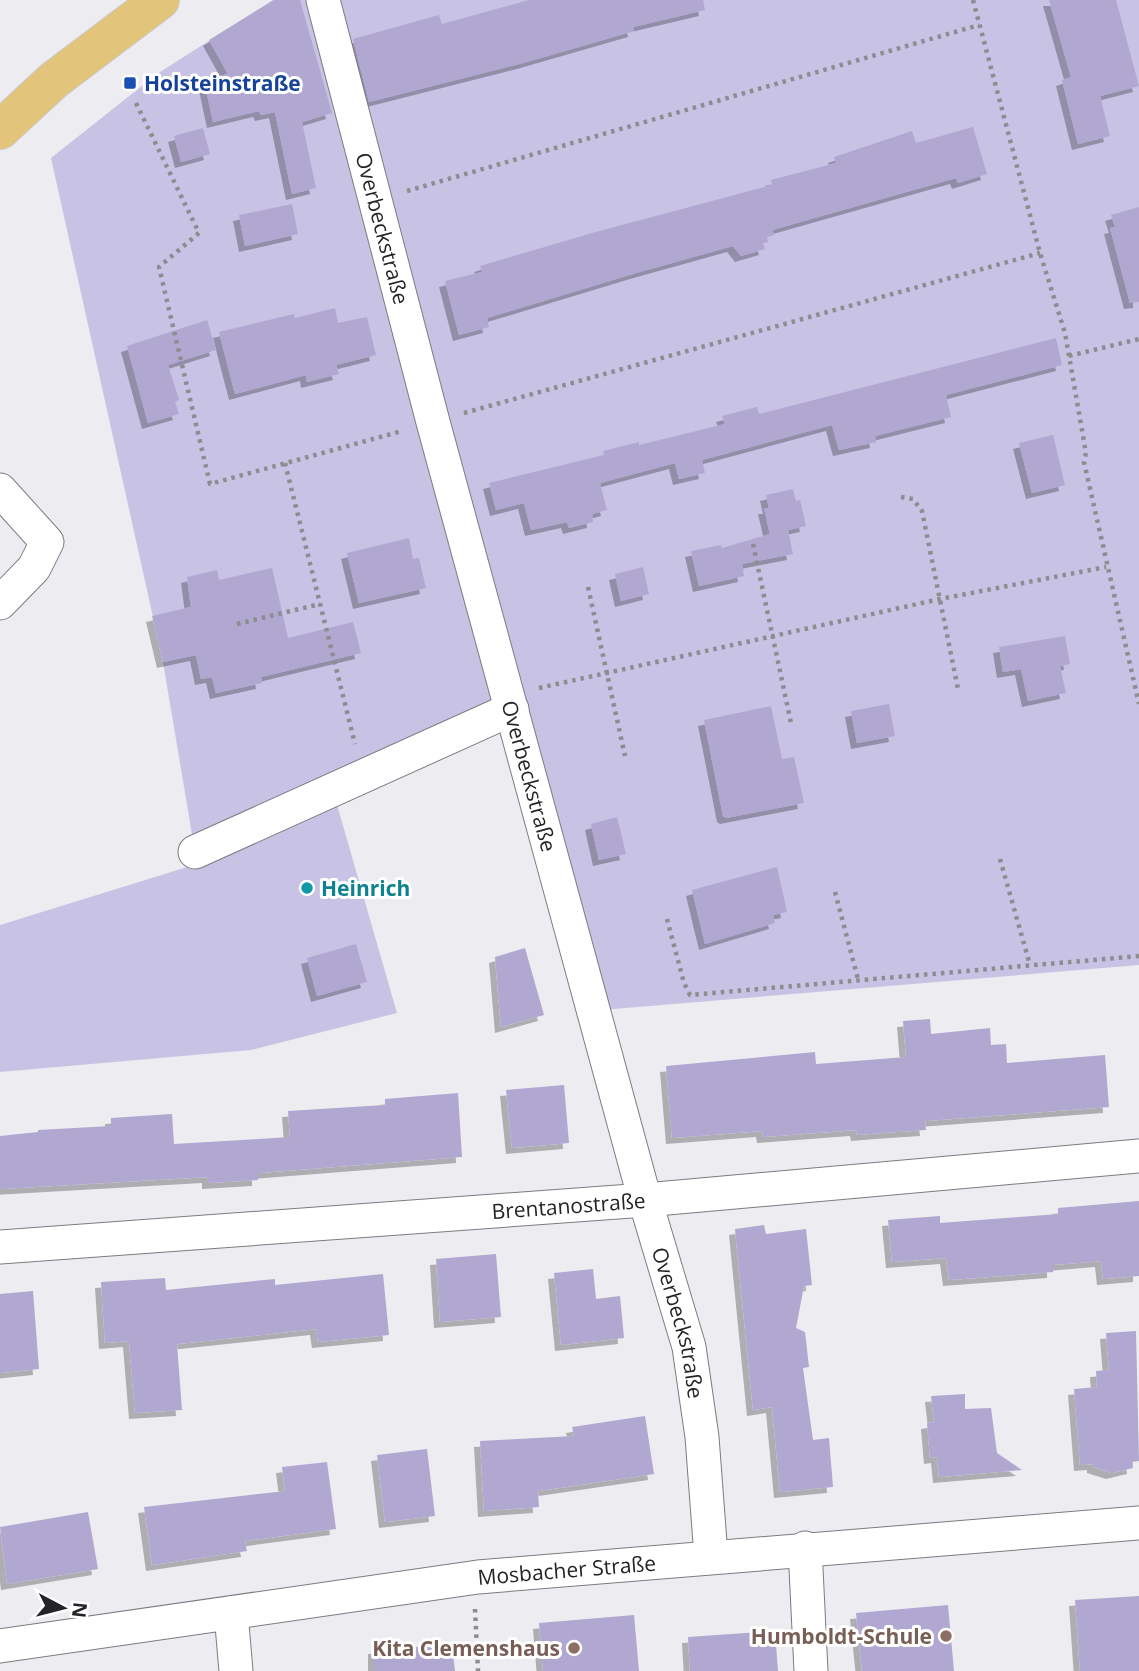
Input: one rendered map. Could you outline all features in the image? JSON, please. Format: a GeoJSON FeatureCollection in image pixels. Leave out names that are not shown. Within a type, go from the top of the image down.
{"type":"FeatureCollection","features":[{"type":"Feature","properties":{"kind":"main road"},"geometry":{"type":"LineString","coordinates":[[1,127],[54,80],[160,0]]}},
{"type":"Feature","properties":{"kind":"street","name":"Overbeckstraße"},"geometry":{"type":"LineString","coordinates":[[323,0],[433,422],[645,1200],[689,1347],[702,1437],[710,1556]]}},
{"type":"Feature","properties":{"kind":"street"},"geometry":{"type":"LineString","coordinates":[[0,490],[47,542],[34,568],[0,603]]}},
{"type":"Feature","properties":{"kind":"street"},"geometry":{"type":"LineString","coordinates":[[195,852],[511,702]]}},
{"type":"Feature","properties":{"kind":"street","name":"Brentanostraße"},"geometry":{"type":"LineString","coordinates":[[0,1247],[645,1200],[1139,1156]]}},
{"type":"Feature","properties":{"kind":"street","name":"Mosbacher Straße"},"geometry":{"type":"LineString","coordinates":[[0,1647],[474,1577],[805,1548],[1139,1523]]}},
{"type":"Feature","properties":{"kind":"street"},"geometry":{"type":"LineString","coordinates":[[805,1548],[811,1671]]}},
{"type":"Feature","properties":{"kind":"street"},"geometry":{"type":"LineString","coordinates":[[231,1613],[236,1671]]}},
{"type":"Feature","properties":{"kind":"path"},"geometry":{"type":"LineString","coordinates":[[973,0],[1069,356],[1086,453],[1084,462],[1139,704]]}},
{"type":"Feature","properties":{"kind":"path"},"geometry":{"type":"LineString","coordinates":[[376,200],[979,24]]}},
{"type":"Feature","properties":{"kind":"path"},"geometry":{"type":"LineString","coordinates":[[135,103],[199,233],[159,267],[210,484],[1040,253]]}},
{"type":"Feature","properties":{"kind":"path"},"geometry":{"type":"LineString","coordinates":[[1069,356],[1139,339]]}},
{"type":"Feature","properties":{"kind":"path"},"geometry":{"type":"LineString","coordinates":[[285,463],[357,753]]}},
{"type":"Feature","properties":{"kind":"path"},"geometry":{"type":"LineString","coordinates":[[901,497],[908,496],[919,504],[958,688]]}},
{"type":"Feature","properties":{"kind":"path"},"geometry":{"type":"LineString","coordinates":[[753,544],[791,723]]}},
{"type":"Feature","properties":{"kind":"path"},"geometry":{"type":"LineString","coordinates":[[511,702],[607,672],[940,599],[1107,567]]}},
{"type":"Feature","properties":{"kind":"path"},"geometry":{"type":"LineString","coordinates":[[588,587],[625,756]]}},
{"type":"Feature","properties":{"kind":"path"},"geometry":{"type":"LineString","coordinates":[[237,624],[320,604]]}},
{"type":"Feature","properties":{"kind":"path"},"geometry":{"type":"LineString","coordinates":[[1000,859],[1030,965]]}},
{"type":"Feature","properties":{"kind":"path"},"geometry":{"type":"LineString","coordinates":[[835,892],[858,979]]}},
{"type":"Feature","properties":{"kind":"path"},"geometry":{"type":"LineString","coordinates":[[667,919],[684,983],[690,995],[1139,956]]}},
{"type":"Feature","properties":{"kind":"path"},"geometry":{"type":"LineString","coordinates":[[475,1605],[478,1671]]}},
{"type":"Feature","properties":{"kind":"shaded area"},"geometry":{"type":"Polygon","coordinates":[[[273,0],[1139,0],[1139,965],[602,1010],[522,696],[329,777],[397,1013],[251,1050],[0,1072],[0,925],[197,864],[163,662],[51,158],[157,74],[273,0]]]}},
{"type":"Feature","properties":{"kind":"building"},"geometry":{"type":"Polygon","coordinates":[[[274,0],[300,0],[332,113],[302,122],[316,188],[292,194],[275,112],[261,115],[259,111],[213,122],[204,80],[228,74],[209,40],[274,0]]]}},
{"type":"Feature","properties":{"kind":"building"},"geometry":{"type":"Polygon","coordinates":[[[529,0],[703,0],[705,10],[633,27],[634,31],[523,63],[369,102],[353,39],[439,15],[442,24],[529,0]]]}},
{"type":"Feature","properties":{"kind":"building"},"geometry":{"type":"Polygon","coordinates":[[[1049,0],[1116,0],[1139,86],[1100,96],[1110,136],[1078,144],[1062,80],[1071,77],[1049,0]]]}},
{"type":"Feature","properties":{"kind":"building"},"geometry":{"type":"Polygon","coordinates":[[[973,127],[987,174],[958,183],[956,178],[772,230],[774,235],[767,237],[768,242],[763,243],[765,249],[741,256],[733,246],[636,273],[487,318],[489,327],[459,335],[445,281],[482,272],[480,266],[772,185],[771,180],[836,163],[834,157],[912,131],[916,143],[973,127]]]}},
{"type":"Feature","properties":{"kind":"building"},"geometry":{"type":"Polygon","coordinates":[[[203,128],[210,154],[181,162],[174,136],[203,128]]]}},
{"type":"Feature","properties":{"kind":"building"},"geometry":{"type":"Polygon","coordinates":[[[292,204],[298,234],[245,246],[239,215],[292,204]]]}},
{"type":"Feature","properties":{"kind":"building"},"geometry":{"type":"Polygon","coordinates":[[[1139,207],[1139,302],[1130,303],[1110,228],[1115,227],[1111,215],[1139,207]]]}},
{"type":"Feature","properties":{"kind":"building"},"geometry":{"type":"Polygon","coordinates":[[[335,308],[338,323],[367,317],[376,355],[336,365],[339,374],[307,382],[306,375],[235,394],[219,332],[294,314],[295,318],[335,308]]]}},
{"type":"Feature","properties":{"kind":"building"},"geometry":{"type":"Polygon","coordinates":[[[207,320],[216,350],[168,365],[179,400],[175,402],[179,414],[148,423],[127,346],[207,320]]]}},
{"type":"Feature","properties":{"kind":"building"},"geometry":{"type":"Polygon","coordinates":[[[1056,338],[1062,365],[946,395],[951,417],[875,436],[876,442],[839,450],[832,425],[702,460],[705,473],[679,479],[675,463],[600,483],[607,510],[592,514],[593,522],[569,528],[567,522],[531,530],[524,503],[496,510],[489,483],[604,455],[603,451],[639,442],[639,445],[725,424],[722,416],[757,407],[759,414],[1056,338]]]}},
{"type":"Feature","properties":{"kind":"building"},"geometry":{"type":"Polygon","coordinates":[[[1053,435],[1065,485],[1032,493],[1019,443],[1053,435]]]}},
{"type":"Feature","properties":{"kind":"building"},"geometry":{"type":"Polygon","coordinates":[[[793,489],[796,501],[800,500],[806,526],[788,530],[793,554],[742,564],[744,576],[699,586],[691,551],[721,545],[722,548],[770,534],[764,508],[769,508],[766,495],[793,489]]]}},
{"type":"Feature","properties":{"kind":"building"},"geometry":{"type":"Polygon","coordinates":[[[409,538],[413,559],[419,558],[426,588],[359,603],[347,553],[409,538]]]}},
{"type":"Feature","properties":{"kind":"building"},"geometry":{"type":"Polygon","coordinates":[[[643,567],[649,594],[621,601],[615,574],[643,567]]]}},
{"type":"Feature","properties":{"kind":"building"},"geometry":{"type":"Polygon","coordinates":[[[272,568],[288,638],[353,622],[361,653],[261,677],[262,683],[216,693],[212,677],[201,679],[196,655],[163,662],[152,616],[191,607],[187,577],[217,570],[219,580],[272,568]]]}},
{"type":"Feature","properties":{"kind":"building"},"geometry":{"type":"Polygon","coordinates":[[[1065,636],[1070,664],[1060,666],[1066,693],[1028,701],[1021,669],[1003,672],[999,647],[1065,636]]]}},
{"type":"Feature","properties":{"kind":"building"},"geometry":{"type":"Polygon","coordinates":[[[889,704],[895,736],[857,743],[851,711],[889,704]]]}},
{"type":"Feature","properties":{"kind":"building"},"geometry":{"type":"Polygon","coordinates":[[[771,706],[782,759],[794,757],[804,803],[726,818],[723,816],[704,720],[771,706]]]}},
{"type":"Feature","properties":{"kind":"building"},"geometry":{"type":"Polygon","coordinates":[[[617,817],[626,854],[599,860],[591,824],[617,817]]]}},
{"type":"Feature","properties":{"kind":"building"},"geometry":{"type":"Polygon","coordinates":[[[777,867],[787,912],[773,915],[775,923],[705,944],[692,890],[777,867]]]}},
{"type":"Feature","properties":{"kind":"building"},"geometry":{"type":"Polygon","coordinates":[[[356,944],[367,982],[317,996],[307,958],[356,944]]]}},
{"type":"Feature","properties":{"kind":"building"},"geometry":{"type":"Polygon","coordinates":[[[525,948],[544,1015],[501,1027],[495,957],[525,948]]]}},
{"type":"Feature","properties":{"kind":"building"},"geometry":{"type":"Polygon","coordinates":[[[930,1019],[931,1034],[990,1028],[991,1045],[1006,1044],[1007,1063],[1105,1055],[1109,1107],[925,1121],[926,1130],[857,1135],[856,1130],[763,1137],[762,1131],[672,1138],[666,1066],[815,1052],[816,1064],[906,1057],[903,1021],[930,1019]]]}},
{"type":"Feature","properties":{"kind":"building"},"geometry":{"type":"Polygon","coordinates":[[[564,1085],[569,1143],[512,1148],[506,1090],[564,1085]]]}},
{"type":"Feature","properties":{"kind":"building"},"geometry":{"type":"Polygon","coordinates":[[[458,1093],[462,1157],[258,1173],[258,1180],[208,1183],[208,1177],[0,1189],[0,1136],[38,1130],[111,1126],[111,1118],[172,1114],[174,1144],[290,1137],[288,1111],[385,1105],[385,1099],[458,1093]]]}},
{"type":"Feature","properties":{"kind":"building"},"geometry":{"type":"Polygon","coordinates":[[[1139,1201],[1139,1276],[1103,1279],[1101,1261],[1053,1265],[1053,1272],[949,1280],[946,1258],[892,1262],[888,1220],[940,1216],[940,1223],[1058,1214],[1058,1208],[1139,1201]]]}},
{"type":"Feature","properties":{"kind":"building"},"geometry":{"type":"Polygon","coordinates":[[[764,1225],[766,1234],[806,1229],[812,1285],[804,1286],[796,1328],[805,1332],[809,1367],[803,1368],[813,1440],[829,1438],[833,1487],[780,1492],[772,1407],[753,1410],[735,1229],[764,1225]]]}},
{"type":"Feature","properties":{"kind":"building"},"geometry":{"type":"Polygon","coordinates":[[[496,1254],[501,1317],[440,1322],[436,1259],[496,1254]]]}},
{"type":"Feature","properties":{"kind":"building"},"geometry":{"type":"Polygon","coordinates":[[[593,1269],[596,1299],[620,1296],[624,1338],[561,1345],[554,1273],[593,1269]]]}},
{"type":"Feature","properties":{"kind":"building"},"geometry":{"type":"Polygon","coordinates":[[[383,1274],[389,1335],[318,1342],[316,1329],[177,1344],[182,1410],[135,1413],[129,1341],[105,1343],[101,1282],[165,1278],[166,1290],[275,1279],[275,1285],[383,1274]]]}},
{"type":"Feature","properties":{"kind":"building"},"geometry":{"type":"Polygon","coordinates":[[[33,1291],[39,1369],[0,1373],[0,1294],[33,1291]]]}},
{"type":"Feature","properties":{"kind":"building"},"geometry":{"type":"Polygon","coordinates":[[[1136,1331],[1139,1461],[1132,1462],[1133,1468],[1112,1473],[1093,1467],[1093,1464],[1080,1465],[1074,1389],[1097,1387],[1096,1371],[1109,1370],[1106,1333],[1136,1331]]]}},
{"type":"Feature","properties":{"kind":"building"},"geometry":{"type":"Polygon","coordinates":[[[965,1394],[965,1409],[991,1408],[997,1453],[1022,1470],[939,1477],[937,1457],[930,1458],[927,1423],[934,1422],[931,1396],[965,1394]]]}},
{"type":"Feature","properties":{"kind":"building"},"geometry":{"type":"Polygon","coordinates":[[[645,1416],[654,1474],[538,1491],[539,1507],[484,1511],[480,1441],[574,1436],[572,1427],[645,1416]]]}},
{"type":"Feature","properties":{"kind":"building"},"geometry":{"type":"Polygon","coordinates":[[[427,1449],[435,1516],[385,1522],[377,1455],[427,1449]]]}},
{"type":"Feature","properties":{"kind":"building"},"geometry":{"type":"Polygon","coordinates":[[[327,1462],[336,1529],[245,1541],[247,1551],[152,1565],[144,1507],[285,1491],[282,1467],[327,1462]]]}},
{"type":"Feature","properties":{"kind":"building"},"geometry":{"type":"Polygon","coordinates":[[[88,1512],[98,1569],[7,1584],[0,1527],[88,1512]]]}},
{"type":"Feature","properties":{"kind":"building"},"geometry":{"type":"Polygon","coordinates":[[[1139,1596],[1139,1671],[1080,1671],[1075,1600],[1139,1596]]]}},
{"type":"Feature","properties":{"kind":"building"},"geometry":{"type":"Polygon","coordinates":[[[948,1605],[954,1671],[862,1671],[856,1613],[948,1605]]]}},
{"type":"Feature","properties":{"kind":"building"},"geometry":{"type":"Polygon","coordinates":[[[634,1615],[639,1671],[543,1671],[539,1623],[634,1615]]]}},
{"type":"Feature","properties":{"kind":"building"},"geometry":{"type":"Polygon","coordinates":[[[775,1631],[778,1671],[690,1671],[688,1637],[775,1631]]]}},
{"type":"Feature","properties":{"kind":"building"},"geometry":{"type":"Polygon","coordinates":[[[452,1646],[455,1671],[374,1671],[374,1648],[452,1646]]]}},
{"type":"Feature","properties":{"kind":"place","name":"Holsteinstraße"},"geometry":{"type":"Point","coordinates":[130,83]}},
{"type":"Feature","properties":{"kind":"place","name":"Heinrich"},"geometry":{"type":"Point","coordinates":[307,888]}},
{"type":"Feature","properties":{"kind":"place","name":"Humboldt-Schule"},"geometry":{"type":"Point","coordinates":[946,1636]}},
{"type":"Feature","properties":{"kind":"place","name":"Kita Clemenshaus"},"geometry":{"type":"Point","coordinates":[574,1648]}}]}
